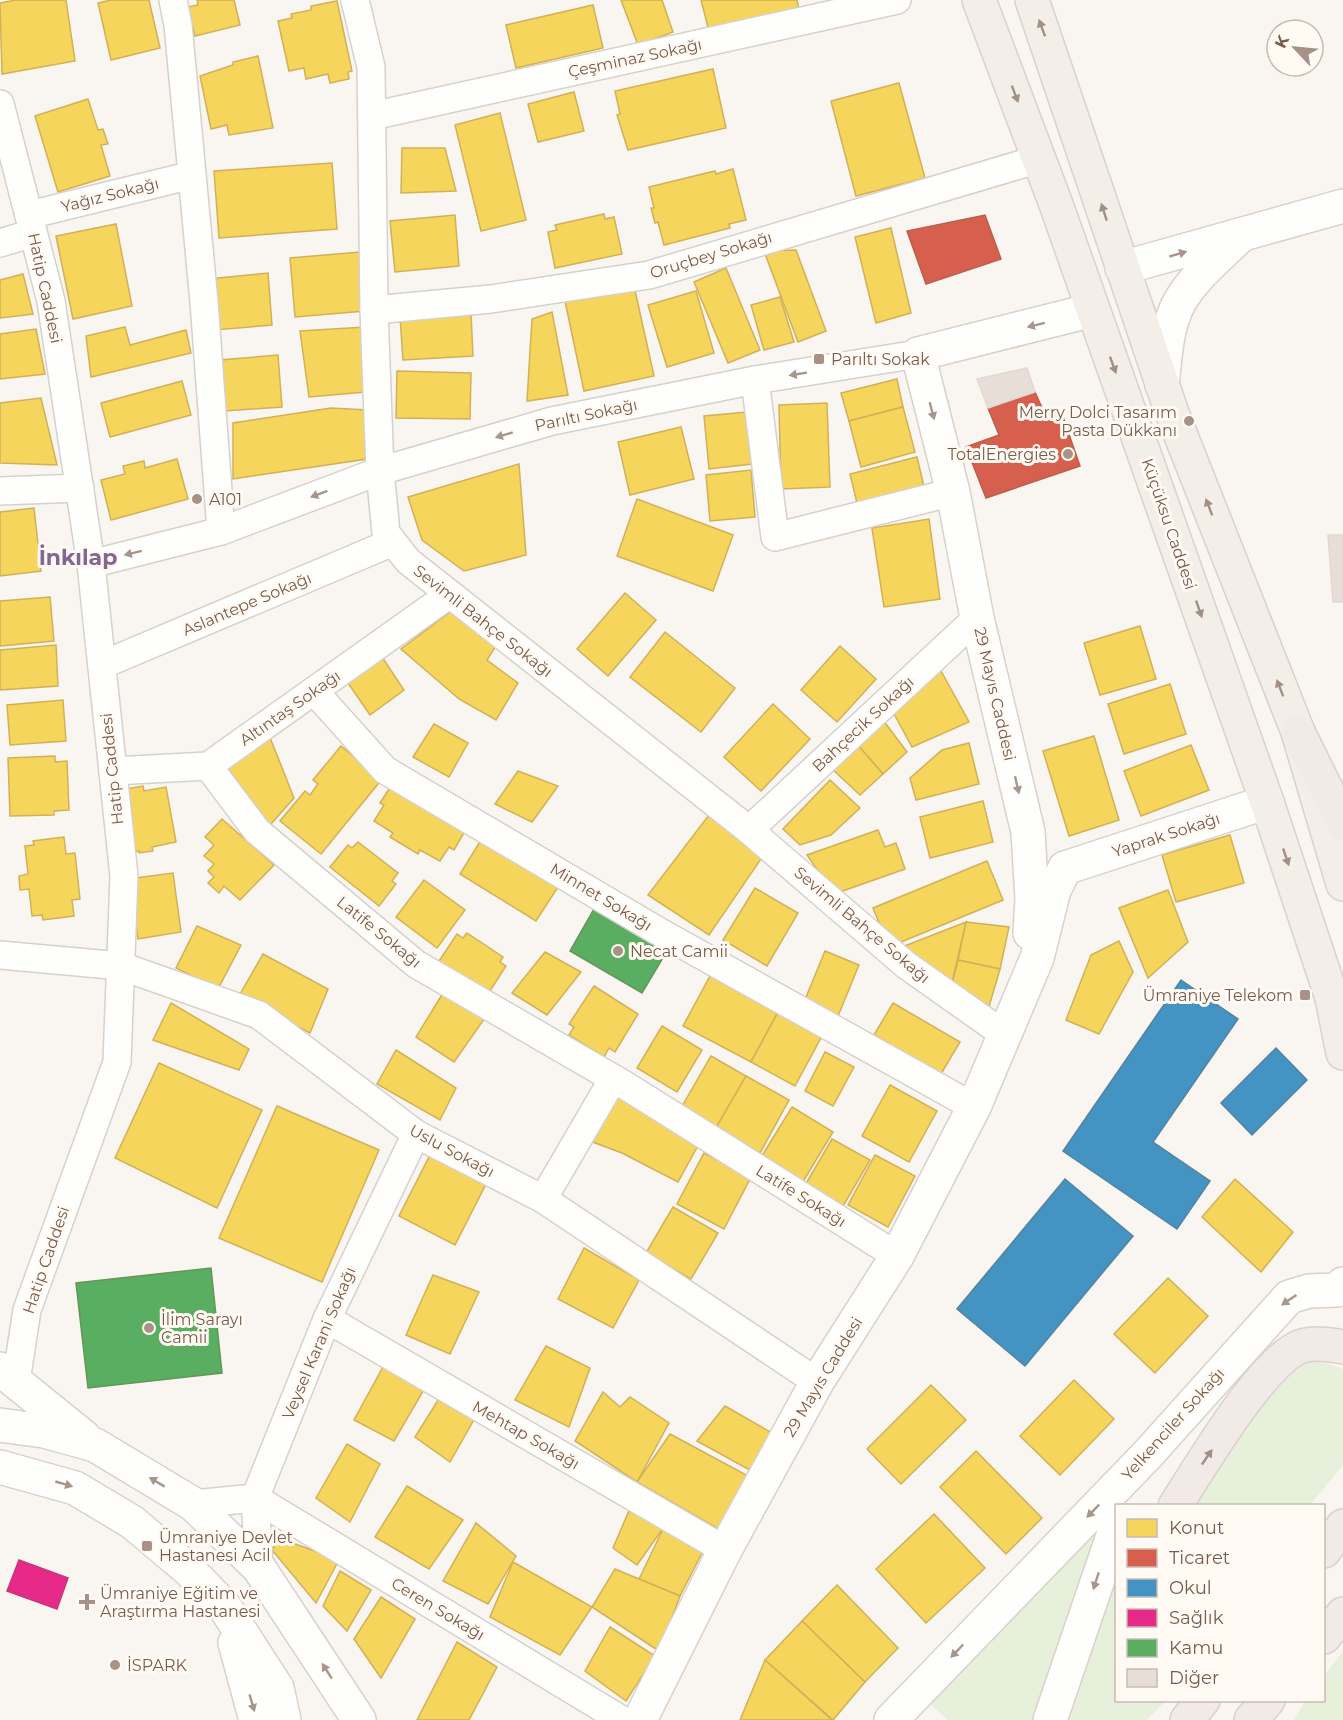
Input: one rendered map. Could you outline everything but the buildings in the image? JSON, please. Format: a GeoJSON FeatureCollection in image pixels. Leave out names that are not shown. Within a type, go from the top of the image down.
{"type":"FeatureCollection","features":[{"type":"Feature","properties":{"kind":"highway"},"geometry":{"type":"LineString","coordinates":[[1298,732],[1343,822]]}},
{"type":"Feature","properties":{"kind":"highway"},"geometry":{"type":"LineString","coordinates":[[1176,1504],[1247,1397],[1273,1368],[1300,1347],[1323,1343],[1343,1347]]}},
{"type":"Feature","properties":{"kind":"highway"},"geometry":{"type":"LineString","coordinates":[[1325,1539],[1343,1525]]}},
{"type":"Feature","properties":{"kind":"highway"},"geometry":{"type":"LineString","coordinates":[[1325,1548],[1343,1525]]}},
{"type":"Feature","properties":{"kind":"highway"},"geometry":{"type":"LineString","coordinates":[[1251,1720],[1267,1702]]}},
{"type":"Feature","properties":{"kind":"highway"},"geometry":{"type":"LineString","coordinates":[[1280,1720],[1288,1702]]}},
{"type":"Feature","properties":{"kind":"main road","name":"Küçüksu Caddesi"},"geometry":{"type":"LineString","coordinates":[[979,0],[1057,207],[1267,802],[1327,980],[1343,1053]]}},
{"type":"Feature","properties":{"kind":"main road"},"geometry":{"type":"LineString","coordinates":[[1032,0],[1162,385],[1298,732],[1343,884]]}},
{"type":"Feature","properties":{"kind":"main road"},"geometry":{"type":"LineString","coordinates":[[1057,207],[1072,224],[1084,244],[1098,257],[1122,268]]}},
{"type":"Feature","properties":{"kind":"main road"},"geometry":{"type":"LineString","coordinates":[[1093,310],[1119,325],[1162,385]]}},
{"type":"Feature","properties":{"kind":"street"},"geometry":{"type":"LineString","coordinates":[[173,0],[178,25],[192,175],[221,531]]}},
{"type":"Feature","properties":{"kind":"street","name":"Sevimli Bahçe Sokağı"},"geometry":{"type":"LineString","coordinates":[[356,0],[371,67],[374,310],[380,471],[386,533],[408,561],[749,830],[906,965],[1005,1035]]}},
{"type":"Feature","properties":{"kind":"street","name":"Çeşminaz Sokağı"},"geometry":{"type":"LineString","coordinates":[[372,116],[897,0]]}},
{"type":"Feature","properties":{"kind":"street","name":"Hatip Caddesi"},"geometry":{"type":"LineString","coordinates":[[0,104],[7,160],[31,224],[51,301],[91,564],[124,876],[117,1062],[27,1310],[8,1375],[4,1426],[4,1468]]}},
{"type":"Feature","properties":{"kind":"street","name":"Oruçbey Sokağı"},"geometry":{"type":"LineString","coordinates":[[374,310],[491,299],[649,275],[1039,159]]}},
{"type":"Feature","properties":{"kind":"street","name":"Yağız Sokağı"},"geometry":{"type":"LineString","coordinates":[[0,243],[31,224],[192,175]]}},
{"type":"Feature","properties":{"kind":"street"},"geometry":{"type":"LineString","coordinates":[[1122,268],[1343,206]]}},
{"type":"Feature","properties":{"kind":"street"},"geometry":{"type":"LineString","coordinates":[[1162,385],[1167,338],[1178,304],[1196,279],[1240,236]]}},
{"type":"Feature","properties":{"kind":"street","name":"Parıltı Sokağı"},"geometry":{"type":"LineString","coordinates":[[91,564],[221,531],[380,471],[552,421],[755,380],[918,354],[1093,310]]}},
{"type":"Feature","properties":{"kind":"street","name":"29 Mayıs Caddesi"},"geometry":{"type":"LineString","coordinates":[[918,354],[953,492],[977,618],[1028,832],[1031,928],[1022,983],[1005,1035]]}},
{"type":"Feature","properties":{"kind":"street"},"geometry":{"type":"LineString","coordinates":[[755,380],[775,537],[953,492]]}},
{"type":"Feature","properties":{"kind":"street"},"geometry":{"type":"LineString","coordinates":[[0,491],[80,488]]}},
{"type":"Feature","properties":{"kind":"street","name":"Aslantepe Sokağı"},"geometry":{"type":"LineString","coordinates":[[102,665],[393,542]]}},
{"type":"Feature","properties":{"kind":"street","name":"Altıntaş Sokağı"},"geometry":{"type":"LineString","coordinates":[[208,766],[450,594]]}},
{"type":"Feature","properties":{"kind":"street","name":"Bahçecik Sokağı"},"geometry":{"type":"LineString","coordinates":[[749,830],[977,618]]}},
{"type":"Feature","properties":{"kind":"street","name":"Minnet Sokağı"},"geometry":{"type":"LineString","coordinates":[[314,691],[385,770],[658,931],[974,1107]]}},
{"type":"Feature","properties":{"kind":"street"},"geometry":{"type":"LineString","coordinates":[[113,771],[208,766]]}},
{"type":"Feature","properties":{"kind":"street","name":"Latife Sokağı"},"geometry":{"type":"LineString","coordinates":[[208,766],[257,831],[416,964],[613,1078],[897,1256]]}},
{"type":"Feature","properties":{"kind":"street","name":"Yaprak Sokağı"},"geometry":{"type":"LineString","coordinates":[[1065,868],[1267,802]]}},
{"type":"Feature","properties":{"kind":"street"},"geometry":{"type":"LineString","coordinates":[[1028,832],[1039,854],[1053,864],[1065,868]]}},
{"type":"Feature","properties":{"kind":"street","name":"29 Mayıs Caddesi"},"geometry":{"type":"LineString","coordinates":[[640,1720],[725,1550],[817,1382],[897,1256],[974,1107],[1037,958],[1054,890],[1065,868]]}},
{"type":"Feature","properties":{"kind":"street","name":"Uslu Sokağı"},"geometry":{"type":"LineString","coordinates":[[0,955],[120,966],[259,1015],[416,1134],[543,1199],[817,1382]]}},
{"type":"Feature","properties":{"kind":"street"},"geometry":{"type":"LineString","coordinates":[[543,1199],[613,1078]]}},
{"type":"Feature","properties":{"kind":"street","name":"Veysel Karani Sokağı"},"geometry":{"type":"LineString","coordinates":[[255,1498],[327,1319],[416,1134]]}},
{"type":"Feature","properties":{"kind":"street","name":"Yelkenciler Sokağı"},"geometry":{"type":"LineString","coordinates":[[891,1720],[1148,1454],[1289,1297],[1309,1291],[1337,1290],[1343,1284]]}},
{"type":"Feature","properties":{"kind":"street","name":"Mehtap Sokağı"},"geometry":{"type":"LineString","coordinates":[[327,1319],[725,1550]]}},
{"type":"Feature","properties":{"kind":"street"},"geometry":{"type":"LineString","coordinates":[[8,1375],[95,1445],[193,1504],[259,1568],[359,1720]]}},
{"type":"Feature","properties":{"kind":"street"},"geometry":{"type":"LineString","coordinates":[[4,1426],[44,1431],[95,1445]]}},
{"type":"Feature","properties":{"kind":"street"},"geometry":{"type":"LineString","coordinates":[[1127,1504],[1148,1454]]}},
{"type":"Feature","properties":{"kind":"street"},"geometry":{"type":"LineString","coordinates":[[4,1468],[75,1488],[132,1522],[188,1569],[224,1606],[277,1688],[284,1720]]}},
{"type":"Feature","properties":{"kind":"street"},"geometry":{"type":"LineString","coordinates":[[193,1504],[255,1498],[259,1568]]}},
{"type":"Feature","properties":{"kind":"street","name":"Ceren Sokağı"},"geometry":{"type":"LineString","coordinates":[[255,1498],[622,1720]]}},
{"type":"Feature","properties":{"kind":"street"},"geometry":{"type":"LineString","coordinates":[[1050,1720],[1115,1530]]}},
{"type":"Feature","properties":{"kind":"street"},"geometry":{"type":"LineString","coordinates":[[224,1606],[256,1720]]}},
{"type":"Feature","properties":{"kind":"green space"},"geometry":{"type":"Polygon","coordinates":[[[1314,1359],[1343,1369],[1343,1465],[1311,1504],[1193,1504],[1213,1470],[1287,1375],[1314,1359]]]}},
{"type":"Feature","properties":{"kind":"green space"},"geometry":{"type":"Polygon","coordinates":[[[1099,1525],[1043,1700],[1033,1720],[948,1720],[929,1703],[1099,1525]]]}},
{"type":"Feature","properties":{"kind":"green space"},"geometry":{"type":"Polygon","coordinates":[[[1115,1582],[1115,1702],[1164,1702],[1147,1720],[1069,1720],[1115,1582]]]}},
{"type":"Feature","properties":{"kind":"green space"},"geometry":{"type":"Polygon","coordinates":[[[1343,1651],[1343,1720],[1294,1720],[1304,1702],[1325,1702],[1325,1675],[1343,1651]]]}},
{"type":"Feature","properties":{"kind":"place","name":"Parıltı Sokak"},"geometry":{"type":"Point","coordinates":[819,359]}},
{"type":"Feature","properties":{"kind":"place","name":"Merry Dolci Tasarım Pasta Dükkanı"},"geometry":{"type":"Point","coordinates":[1189,421]}},
{"type":"Feature","properties":{"kind":"place","name":"TotalEnergies"},"geometry":{"type":"Point","coordinates":[1068,454]}},
{"type":"Feature","properties":{"kind":"place","name":"A101"},"geometry":{"type":"Point","coordinates":[197,499]}},
{"type":"Feature","properties":{"kind":"place","name":"Necat Camii"},"geometry":{"type":"Point","coordinates":[618,951]}},
{"type":"Feature","properties":{"kind":"place","name":"Ümraniye Telekom"},"geometry":{"type":"Point","coordinates":[1305,995]}},
{"type":"Feature","properties":{"kind":"place","name":"İlim Sarayı Camii"},"geometry":{"type":"Point","coordinates":[149,1328]}},
{"type":"Feature","properties":{"kind":"place","name":"Ümraniye Devlet Hastanesi Acil"},"geometry":{"type":"Point","coordinates":[147,1546]}},
{"type":"Feature","properties":{"kind":"place","name":"Ümraniye Eğitim ve Araştırma Hastanesi"},"geometry":{"type":"Point","coordinates":[87,1602]}},
{"type":"Feature","properties":{"kind":"place","name":"İSPARK"},"geometry":{"type":"Point","coordinates":[115,1665]}},
{"type":"Feature","properties":{"kind":"district","name":"İnkılap"},"geometry":{"type":"Point","coordinates":[78,557]}}]}
